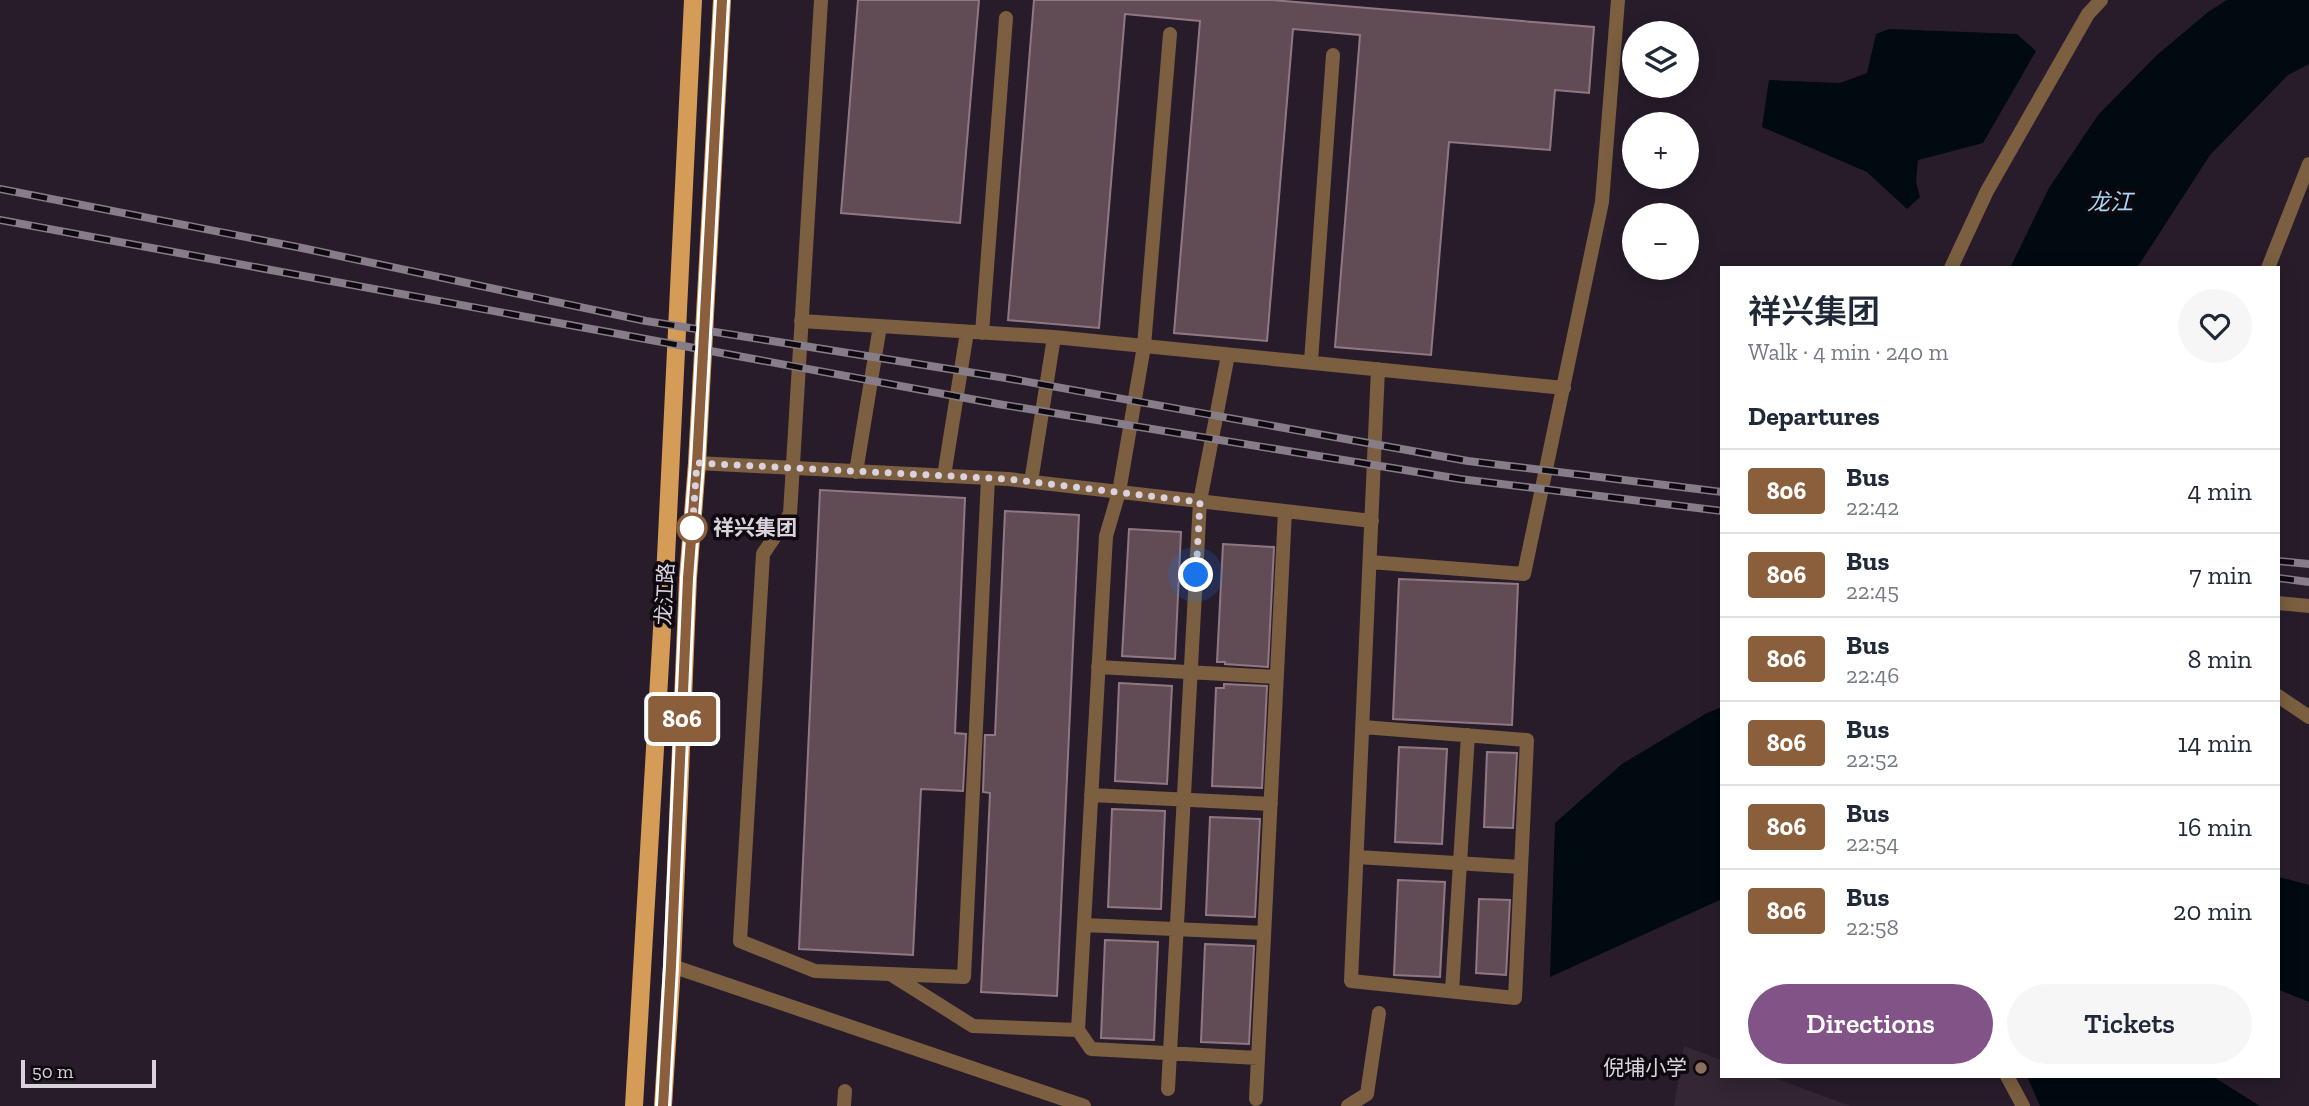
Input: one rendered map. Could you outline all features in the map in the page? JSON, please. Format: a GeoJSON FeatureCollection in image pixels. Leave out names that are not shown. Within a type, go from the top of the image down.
{"type":"FeatureCollection","features":[{"type":"Feature","properties":{"kind":"main road","name":"龙江路"},"geometry":{"type":"LineString","coordinates":[[634,1106],[665,592],[693,0]]}},
{"type":"Feature","properties":{"kind":"main road","name":"龙江路"},"geometry":{"type":"LineString","coordinates":[[663,1106],[688,578],[697,463],[722,0]]}},
{"type":"Feature","properties":{"kind":"street"},"geometry":{"type":"LineString","coordinates":[[821,0],[790,514],[763,554],[740,941],[815,971],[964,977],[988,478]]}},
{"type":"Feature","properties":{"kind":"street"},"geometry":{"type":"LineString","coordinates":[[1370,562],[1524,575],[1602,202],[1618,0]]}},
{"type":"Feature","properties":{"kind":"street"},"geometry":{"type":"LineString","coordinates":[[1952,266],[1987,191],[2012,146],[2088,14],[2101,0]]}},
{"type":"Feature","properties":{"kind":"street"},"geometry":{"type":"LineString","coordinates":[[982,333],[1006,18]]}},
{"type":"Feature","properties":{"kind":"street"},"geometry":{"type":"LineString","coordinates":[[1171,34],[1144,346],[1119,492],[1106,536],[1078,1030],[1091,1049],[1258,1058]]}},
{"type":"Feature","properties":{"kind":"street"},"geometry":{"type":"LineString","coordinates":[[1311,361],[1333,55]]}},
{"type":"Feature","properties":{"kind":"street"},"geometry":{"type":"LineString","coordinates":[[2268,266],[2309,164]]}},
{"type":"Feature","properties":{"kind":"street"},"geometry":{"type":"LineString","coordinates":[[801,321],[1054,337],[1564,388]]}},
{"type":"Feature","properties":{"kind":"street"},"geometry":{"type":"LineString","coordinates":[[856,472],[880,326]]}},
{"type":"Feature","properties":{"kind":"street"},"geometry":{"type":"LineString","coordinates":[[944,476],[967,332]]}},
{"type":"Feature","properties":{"kind":"street"},"geometry":{"type":"LineString","coordinates":[[1031,482],[1054,337]]}},
{"type":"Feature","properties":{"kind":"street"},"geometry":{"type":"LineString","coordinates":[[1168,1089],[1200,502],[1227,355]]}},
{"type":"Feature","properties":{"kind":"street"},"geometry":{"type":"LineString","coordinates":[[1363,727],[1527,740],[1515,998],[1351,981],[1378,369]]}},
{"type":"Feature","properties":{"kind":"street"},"geometry":{"type":"LineString","coordinates":[[697,463],[988,478],[1372,521]]}},
{"type":"Feature","properties":{"kind":"street"},"geometry":{"type":"LineString","coordinates":[[1256,1099],[1285,511]]}},
{"type":"Feature","properties":{"kind":"street"},"geometry":{"type":"LineString","coordinates":[[2280,603],[2309,606]]}},
{"type":"Feature","properties":{"kind":"street"},"geometry":{"type":"LineString","coordinates":[[1098,667],[1277,677]]}},
{"type":"Feature","properties":{"kind":"street"},"geometry":{"type":"LineString","coordinates":[[2280,697],[2309,717]]}},
{"type":"Feature","properties":{"kind":"street"},"geometry":{"type":"LineString","coordinates":[[1452,991],[1468,735]]}},
{"type":"Feature","properties":{"kind":"street"},"geometry":{"type":"LineString","coordinates":[[1091,795],[1271,804]]}},
{"type":"Feature","properties":{"kind":"street"},"geometry":{"type":"LineString","coordinates":[[1357,857],[1521,867]]}},
{"type":"Feature","properties":{"kind":"street"},"geometry":{"type":"LineString","coordinates":[[1084,925],[1264,933]]}},
{"type":"Feature","properties":{"kind":"street"},"geometry":{"type":"LineString","coordinates":[[671,966],[1084,1106]]}},
{"type":"Feature","properties":{"kind":"street"},"geometry":{"type":"LineString","coordinates":[[891,974],[973,1026],[1078,1030]]}},
{"type":"Feature","properties":{"kind":"street"},"geometry":{"type":"LineString","coordinates":[[1348,1106],[1367,1094],[1379,1013]]}},
{"type":"Feature","properties":{"kind":"street"},"geometry":{"type":"LineString","coordinates":[[2008,1078],[2023,1106]]}},
{"type":"Feature","properties":{"kind":"shaded area","name":"倪埔小学"},"geometry":{"type":"Polygon","coordinates":[[[1684,1046],[1720,1059],[1720,1078],[1774,1078],[1851,1106],[1674,1106],[1684,1046]]]}},
{"type":"Feature","properties":{"kind":"water","name":"龙江"},"geometry":{"type":"Polygon","coordinates":[[[2227,0],[2309,0],[2309,64],[2288,75],[2210,155],[2138,266],[2011,266],[2049,188],[2098,115],[2157,55],[2208,12],[2227,0]]]}},
{"type":"Feature","properties":{"kind":"water"},"geometry":{"type":"Polygon","coordinates":[[[1889,29],[2017,34],[2036,51],[1983,143],[1918,160],[1916,182],[1920,197],[1907,209],[1867,172],[1762,127],[1769,80],[1840,83],[1867,73],[1876,34],[1889,29]]]}},
{"type":"Feature","properties":{"kind":"water"},"geometry":{"type":"Polygon","coordinates":[[[1720,708],[1720,900],[1550,977],[1555,823],[1622,764],[1720,708]]]}},
{"type":"Feature","properties":{"kind":"water"},"geometry":{"type":"Polygon","coordinates":[[[2280,877],[2309,885],[2309,1002],[2280,990],[2280,877]]]}},
{"type":"Feature","properties":{"kind":"water"},"geometry":{"type":"Polygon","coordinates":[[[2028,1078],[2215,1078],[2260,1106],[2040,1106],[2028,1078]]]}},
{"type":"Feature","properties":{"kind":"building"},"geometry":{"type":"Polygon","coordinates":[[[858,0],[979,0],[960,223],[841,213],[858,0]]]}},
{"type":"Feature","properties":{"kind":"building"},"geometry":{"type":"Polygon","coordinates":[[[1034,0],[1272,0],[1594,27],[1589,93],[1555,90],[1550,150],[1449,142],[1431,355],[1335,347],[1360,35],[1293,29],[1267,341],[1174,333],[1200,21],[1125,14],[1099,328],[1008,320],[1034,0]]]}},
{"type":"Feature","properties":{"kind":"building"},"geometry":{"type":"Polygon","coordinates":[[[820,490],[965,498],[955,733],[966,734],[963,791],[921,789],[913,955],[799,949],[820,490]]]}},
{"type":"Feature","properties":{"kind":"building"},"geometry":{"type":"Polygon","coordinates":[[[1005,511],[1079,515],[1057,996],[981,992],[990,793],[983,792],[985,735],[995,735],[1005,511]]]}},
{"type":"Feature","properties":{"kind":"building"},"geometry":{"type":"Polygon","coordinates":[[[1129,529],[1181,532],[1175,659],[1122,656],[1129,529]]]}},
{"type":"Feature","properties":{"kind":"building"},"geometry":{"type":"Polygon","coordinates":[[[1223,544],[1274,547],[1268,667],[1217,662],[1223,544]]]}},
{"type":"Feature","properties":{"kind":"building"},"geometry":{"type":"Polygon","coordinates":[[[1399,579],[1518,584],[1512,725],[1393,719],[1399,579]]]}},
{"type":"Feature","properties":{"kind":"building"},"geometry":{"type":"Polygon","coordinates":[[[1119,683],[1172,686],[1167,784],[1115,781],[1119,683]]]}},
{"type":"Feature","properties":{"kind":"building"},"geometry":{"type":"Polygon","coordinates":[[[1224,684],[1267,686],[1262,788],[1212,786],[1216,688],[1224,688],[1224,684]]]}},
{"type":"Feature","properties":{"kind":"building"},"geometry":{"type":"Polygon","coordinates":[[[1399,747],[1447,749],[1442,844],[1395,842],[1399,747]]]}},
{"type":"Feature","properties":{"kind":"building"},"geometry":{"type":"Polygon","coordinates":[[[1487,752],[1517,753],[1513,828],[1484,827],[1487,752]]]}},
{"type":"Feature","properties":{"kind":"building"},"geometry":{"type":"Polygon","coordinates":[[[1112,809],[1165,811],[1161,909],[1108,907],[1112,809]]]}},
{"type":"Feature","properties":{"kind":"building"},"geometry":{"type":"Polygon","coordinates":[[[1210,817],[1260,819],[1255,917],[1206,915],[1210,817]]]}},
{"type":"Feature","properties":{"kind":"building"},"geometry":{"type":"Polygon","coordinates":[[[1398,880],[1445,882],[1440,977],[1394,975],[1398,880]]]}},
{"type":"Feature","properties":{"kind":"building"},"geometry":{"type":"Polygon","coordinates":[[[1479,899],[1510,900],[1506,975],[1476,973],[1479,899]]]}},
{"type":"Feature","properties":{"kind":"building"},"geometry":{"type":"Polygon","coordinates":[[[1105,940],[1158,942],[1154,1040],[1101,1038],[1105,940]]]}},
{"type":"Feature","properties":{"kind":"building"},"geometry":{"type":"Polygon","coordinates":[[[1205,944],[1254,946],[1249,1044],[1201,1042],[1205,944]]]}},
{"type":"Feature","properties":{"kind":"railway"},"geometry":{"type":"LineString","coordinates":[[0,189],[302,248],[646,321],[1006,378],[1468,461],[1720,492]]}},
{"type":"Feature","properties":{"kind":"railway"},"geometry":{"type":"LineString","coordinates":[[0,220],[998,404],[1460,479],[1720,511]]}},
{"type":"Feature","properties":{"kind":"railway"},"geometry":{"type":"LineString","coordinates":[[2280,561],[2309,564]]}},
{"type":"Feature","properties":{"kind":"railway"},"geometry":{"type":"LineString","coordinates":[[2280,578],[2309,582]]}},
{"type":"Feature","properties":{"kind":"bus line","name":"806"},"geometry":{"type":"LineString","coordinates":[[663,1106],[688,578],[697,463],[722,0]]}},
{"type":"Feature","properties":{"kind":"place","name":"祥兴集团"},"geometry":{"type":"Point","coordinates":[692,528]}},
{"type":"Feature","properties":{"kind":"place","name":"倪埔小学"},"geometry":{"type":"Point","coordinates":[1701,1068]}},
{"type":"Feature","properties":{"kind":"route"},"geometry":{"type":"LineString","coordinates":[[692,528],[692,532],[697,463],[1007,479],[1200,502],[1196,575]]}}]}
